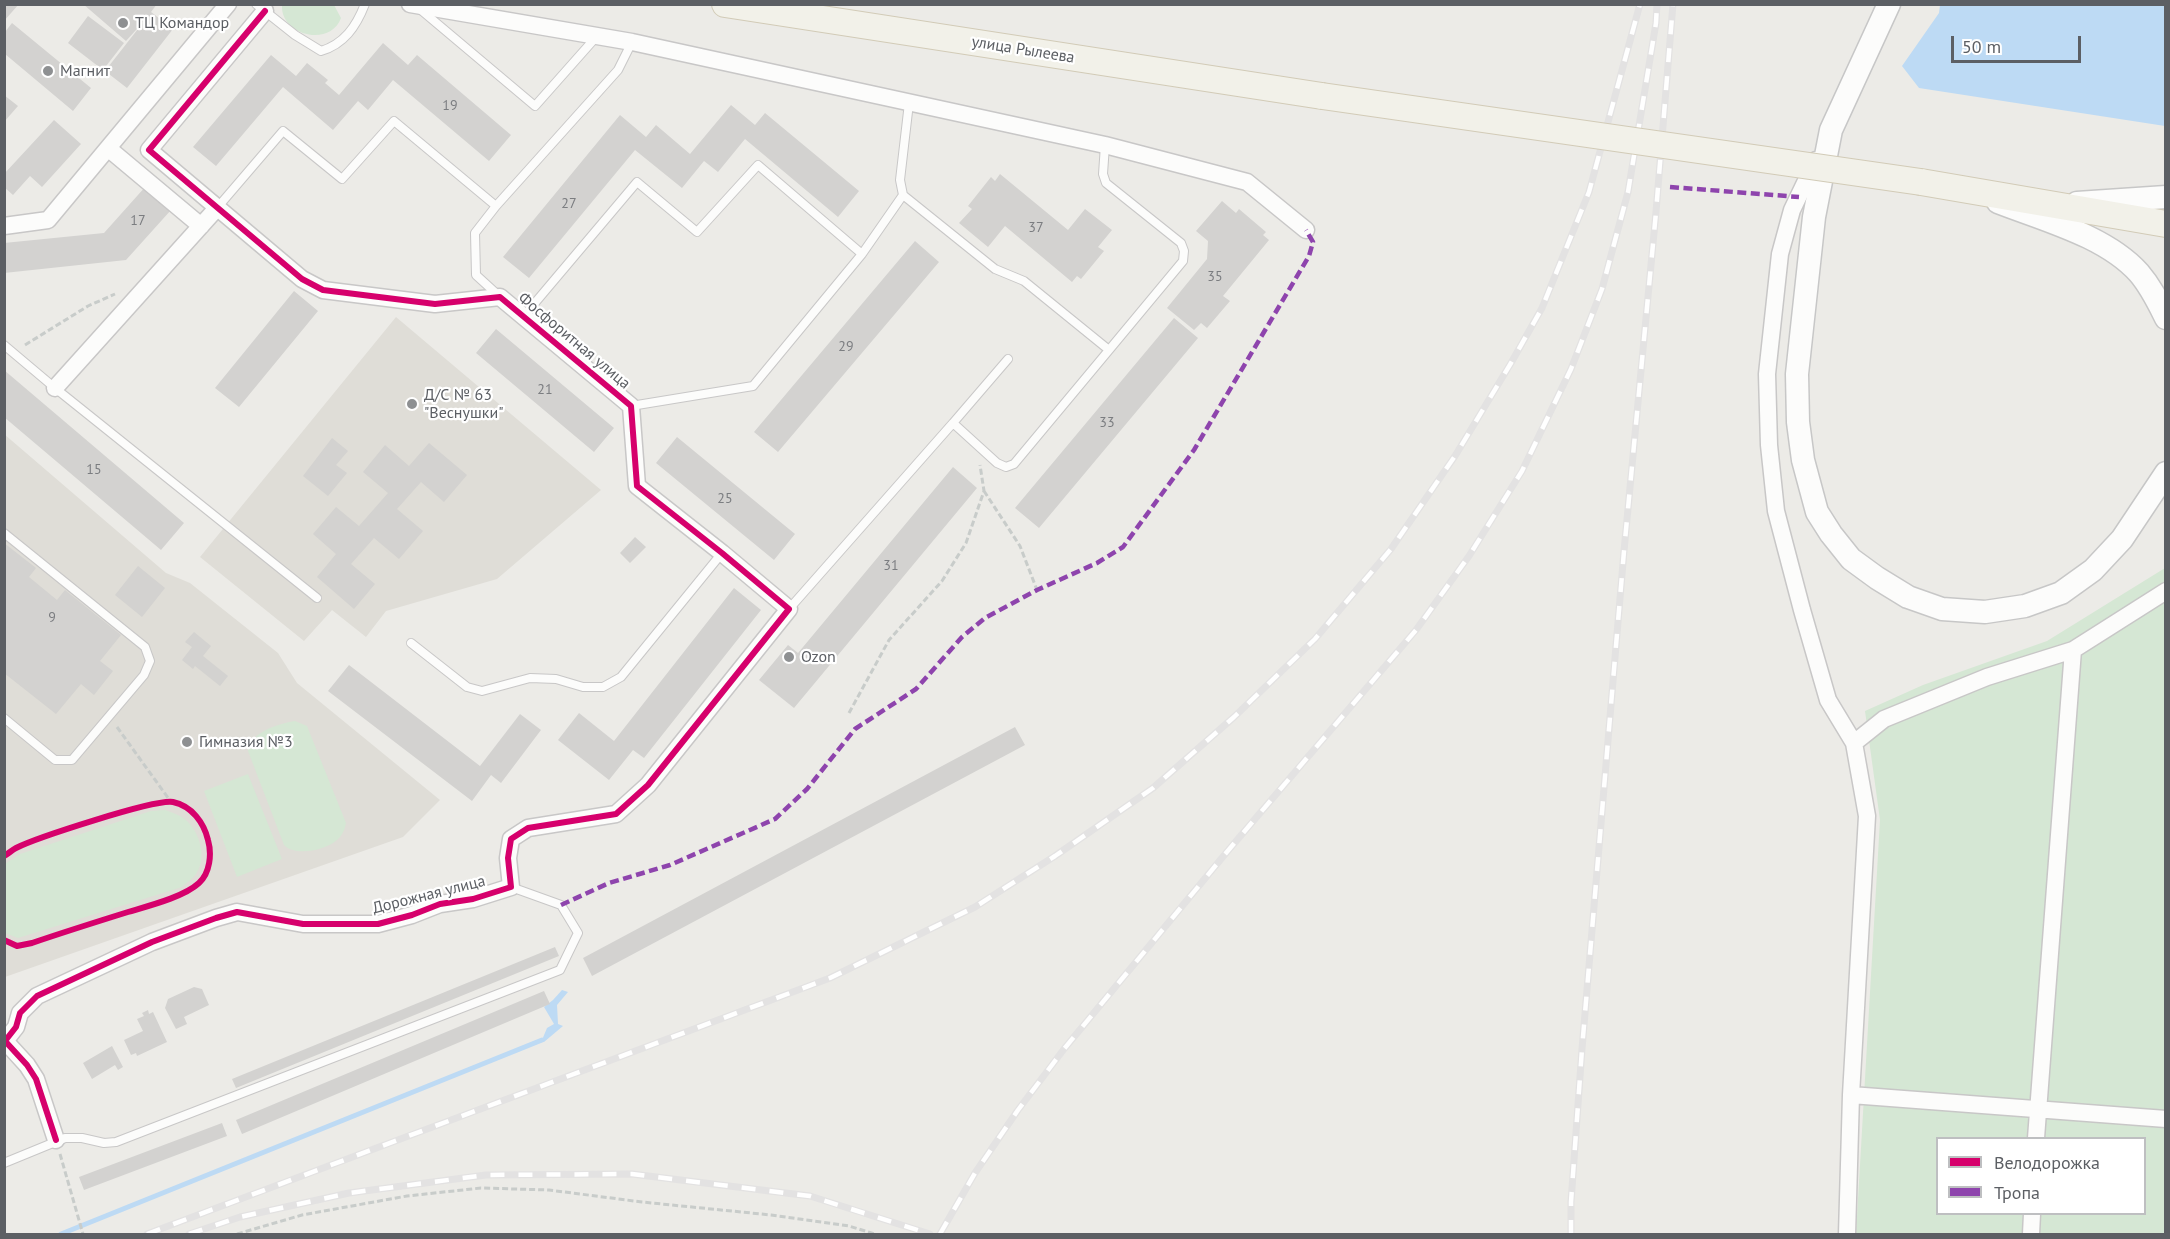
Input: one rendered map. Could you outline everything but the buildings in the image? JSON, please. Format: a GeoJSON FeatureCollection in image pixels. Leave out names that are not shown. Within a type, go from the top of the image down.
{"type":"FeatureCollection","features":[{"type":"Feature","properties":{"kind":"main road","name":"улица Рылеева"},"geometry":{"type":"LineString","coordinates":[[725,4],[1322,96],[1921,182],[2166,224]]}},
{"type":"Feature","properties":{"kind":"street"},"geometry":{"type":"LineString","coordinates":[[4,226],[48,220],[228,4]]}},
{"type":"Feature","properties":{"kind":"street"},"geometry":{"type":"LineString","coordinates":[[1847,1234],[1851,1095],[1867,816],[1854,742],[1828,700],[1776,511],[1769,445],[1767,374],[1780,254],[1792,210],[1889,4]]}},
{"type":"Feature","properties":{"kind":"street"},"geometry":{"type":"LineString","coordinates":[[413,5],[632,42],[1105,145],[1247,182],[1306,230]]}},
{"type":"Feature","properties":{"kind":"street","name":"Фосфоритная улица"},"geometry":{"type":"LineString","coordinates":[[261,8],[149,150],[302,279],[323,290],[435,304],[500,297],[631,406],[637,486],[789,609]]}},
{"type":"Feature","properties":{"kind":"street"},"geometry":{"type":"LineString","coordinates":[[1831,130],[1812,239],[1797,374],[1798,422],[1803,460],[1817,512],[1851,559],[1908,597],[1942,609],[1985,612],[2025,606],[2061,593],[2093,570],[2122,539],[2164,471]]}},
{"type":"Feature","properties":{"kind":"street"},"geometry":{"type":"LineString","coordinates":[[109,149],[201,226]]}},
{"type":"Feature","properties":{"kind":"street"},"geometry":{"type":"LineString","coordinates":[[1963,189],[2068,229],[2112,250],[2139,273],[2154,293],[2166,318]]}},
{"type":"Feature","properties":{"kind":"street"},"geometry":{"type":"LineString","coordinates":[[2054,204],[2166,197]]}},
{"type":"Feature","properties":{"kind":"street"},"geometry":{"type":"LineString","coordinates":[[55,388],[218,208]]}},
{"type":"Feature","properties":{"kind":"street"},"geometry":{"type":"LineString","coordinates":[[1854,742],[1884,718],[1987,677],[2073,650],[2166,591]]}},
{"type":"Feature","properties":{"kind":"street","name":"Дорожная улица"},"geometry":{"type":"LineString","coordinates":[[5,1041],[16,1027],[20,1013],[37,996],[152,942],[216,918],[237,912],[303,924],[378,924],[412,915],[440,904],[473,899],[511,887],[508,858],[511,839],[528,828],[616,814],[648,785],[789,609]]}},
{"type":"Feature","properties":{"kind":"street"},"geometry":{"type":"LineString","coordinates":[[2036,1137],[2073,650]]}},
{"type":"Feature","properties":{"kind":"street"},"geometry":{"type":"LineString","coordinates":[[5,1041],[27,1065],[36,1079],[56,1140]]}},
{"type":"Feature","properties":{"kind":"street"},"geometry":{"type":"LineString","coordinates":[[1851,1095],[2166,1119]]}},
{"type":"Feature","properties":{"kind":"street"},"geometry":{"type":"LineString","coordinates":[[2031,1234],[2032,1215]]}},
{"type":"Feature","properties":{"kind":"lane"},"geometry":{"type":"LineString","coordinates":[[261,8],[295,35],[321,51],[334,46],[358,23],[364,4]]}},
{"type":"Feature","properties":{"kind":"lane"},"geometry":{"type":"LineString","coordinates":[[413,5],[535,106],[597,36]]}},
{"type":"Feature","properties":{"kind":"lane"},"geometry":{"type":"LineString","coordinates":[[500,297],[476,275],[475,233],[496,206],[618,70],[632,42]]}},
{"type":"Feature","properties":{"kind":"lane"},"geometry":{"type":"LineString","coordinates":[[909,103],[900,180],[903,195],[995,269],[1024,281],[1109,350]]}},
{"type":"Feature","properties":{"kind":"lane"},"geometry":{"type":"LineString","coordinates":[[218,208],[283,131],[342,179],[394,121],[496,206]]}},
{"type":"Feature","properties":{"kind":"lane"},"geometry":{"type":"LineString","coordinates":[[953,423],[998,463],[1006,467],[1014,465],[1183,261],[1184,251],[1181,243],[1106,183],[1103,174],[1105,145]]}},
{"type":"Feature","properties":{"kind":"lane"},"geometry":{"type":"LineString","coordinates":[[523,317],[637,182],[697,232],[758,165],[862,254]]}},
{"type":"Feature","properties":{"kind":"lane"},"geometry":{"type":"LineString","coordinates":[[631,406],[753,386],[862,254],[903,195]]}},
{"type":"Feature","properties":{"kind":"lane"},"geometry":{"type":"LineString","coordinates":[[4,345],[316,598]]}},
{"type":"Feature","properties":{"kind":"lane"},"geometry":{"type":"LineString","coordinates":[[789,609],[1008,359]]}},
{"type":"Feature","properties":{"kind":"lane"},"geometry":{"type":"LineString","coordinates":[[4,533],[145,647],[150,661],[144,675],[72,760],[55,760],[4,718]]}},
{"type":"Feature","properties":{"kind":"lane"},"geometry":{"type":"LineString","coordinates":[[411,643],[467,687],[482,692],[530,678],[556,679],[583,687],[603,687],[621,677],[722,553]]}},
{"type":"Feature","properties":{"kind":"lane"},"geometry":{"type":"LineString","coordinates":[[4,1163],[31,1154],[56,1140],[82,1138],[104,1143],[116,1142],[560,970],[578,933],[561,905],[511,887]]}},
{"type":"Feature","properties":{"kind":"path"},"geometry":{"type":"LineString","coordinates":[[14,353],[102,299],[146,287]]}},
{"type":"Feature","properties":{"kind":"path"},"geometry":{"type":"LineString","coordinates":[[976,444],[984,491],[1020,546],[1037,590]]}},
{"type":"Feature","properties":{"kind":"path"},"geometry":{"type":"LineString","coordinates":[[849,713],[889,640],[942,581],[966,543],[984,491]]}},
{"type":"Feature","properties":{"kind":"path"},"geometry":{"type":"LineString","coordinates":[[110,716],[173,802]]}},
{"type":"Feature","properties":{"kind":"path"},"geometry":{"type":"LineString","coordinates":[[163,803],[173,802]]}},
{"type":"Feature","properties":{"kind":"path"},"geometry":{"type":"LineString","coordinates":[[56,1140],[82,1232]]}},
{"type":"Feature","properties":{"kind":"path"},"geometry":{"type":"LineString","coordinates":[[237,1234],[302,1215],[407,1196],[482,1188],[549,1190],[771,1215],[849,1226],[875,1234]]}},
{"type":"Feature","properties":{"kind":"shaded area","name":"Д/С № 63 \"Веснушки\""},"geometry":{"type":"Polygon","coordinates":[[[396,317],[601,490],[497,579],[386,611],[366,637],[332,610],[304,641],[200,557],[396,317]]]}},
{"type":"Feature","properties":{"kind":"shaded area","name":"Гимназия №3"},"geometry":{"type":"Polygon","coordinates":[[[4,434],[166,573],[190,583],[278,653],[297,683],[440,800],[403,837],[5,977],[4,434]]]}},
{"type":"Feature","properties":{"kind":"green space"},"geometry":{"type":"Polygon","coordinates":[[[282,5],[334,5],[341,18],[327,33],[307,34],[289,24],[282,5]]]}},
{"type":"Feature","properties":{"kind":"green space"},"geometry":{"type":"Polygon","coordinates":[[[2165,568],[2165,1234],[1856,1234],[1880,820],[1865,711],[1923,685],[2047,641],[2165,568]]]}},
{"type":"Feature","properties":{"kind":"green space"},"geometry":{"type":"Polygon","coordinates":[[[295,721],[307,726],[346,823],[340,837],[332,844],[310,851],[295,851],[284,845],[248,751],[250,744],[259,734],[281,724],[295,721]]]}},
{"type":"Feature","properties":{"kind":"green space"},"geometry":{"type":"Polygon","coordinates":[[[248,774],[282,859],[237,877],[204,791],[248,774]]]}},
{"type":"Feature","properties":{"kind":"green space"},"geometry":{"type":"Polygon","coordinates":[[[165,810],[180,816],[192,826],[200,846],[199,868],[195,876],[182,887],[18,938],[5,933],[5,864],[20,854],[151,811],[165,810]]]}},
{"type":"Feature","properties":{"kind":"water"},"geometry":{"type":"Polygon","coordinates":[[[1940,5],[2165,5],[2165,126],[1919,88],[1902,66],[1939,13],[1940,5]]]}},
{"type":"Feature","properties":{"kind":"water"},"geometry":{"type":"Polygon","coordinates":[[[562,990],[568,992],[557,1005],[558,1024],[563,1026],[544,1042],[542,1040],[547,1028],[554,1024],[544,1007],[562,990]]]}},
{"type":"Feature","properties":{"kind":"waterway"},"geometry":{"type":"LineString","coordinates":[[61,1234],[542,1040]]}},
{"type":"Feature","properties":{"kind":"railway"},"geometry":{"type":"LineString","coordinates":[[147,1234],[830,978],[975,907],[1055,856],[1153,788],[1234,717],[1315,639],[1391,549],[1455,456],[1542,308],[1589,192],[1640,4]]}},
{"type":"Feature","properties":{"kind":"railway"},"geometry":{"type":"LineString","coordinates":[[940,1234],[975,1173],[1018,1110],[1064,1049],[1226,853],[1416,630],[1469,556],[1522,471],[1571,369],[1602,289],[1628,192],[1656,23],[1657,4]]}},
{"type":"Feature","properties":{"kind":"railway"},"geometry":{"type":"LineString","coordinates":[[1571,1234],[1571,1202],[1582,1049],[1673,4]]}},
{"type":"Feature","properties":{"kind":"railway"},"geometry":{"type":"LineString","coordinates":[[189,1234],[240,1217],[349,1193],[486,1175],[632,1174],[810,1196],[930,1234]]}},
{"type":"Feature","properties":{"kind":"marked path"},"geometry":{"type":"LineString","coordinates":[[1670,187],[1799,197]]}},
{"type":"Feature","properties":{"kind":"marked path"},"geometry":{"type":"LineString","coordinates":[[561,905],[609,883],[670,865],[775,819],[807,789],[855,729],[916,689],[962,637],[985,618],[1037,590],[1097,563],[1123,547],[1194,450],[1309,256],[1313,242],[1306,230]]}},
{"type":"Feature","properties":{"kind":"cycle path"},"geometry":{"type":"LineString","coordinates":[[56,1140],[36,1079],[27,1065],[5,1041],[16,1027],[20,1013],[37,996],[152,942],[237,912],[303,924],[378,924],[412,915],[440,904],[473,899],[511,887],[508,858],[511,839],[528,828],[616,814],[648,785],[789,609],[637,486],[631,406],[500,297],[435,304],[323,290],[302,279],[149,150],[265,11]]}},
{"type":"Feature","properties":{"kind":"cycle path"},"geometry":{"type":"LineString","coordinates":[[4,856],[16,848],[69,828],[143,807],[173,802],[186,807],[196,816],[206,834],[210,851],[208,869],[203,879],[175,897],[32,943],[17,946],[4,940]]}},
{"type":"Feature","properties":{"kind":"place","name":"ТЦ Командор"},"geometry":{"type":"Point","coordinates":[123,23]}},
{"type":"Feature","properties":{"kind":"place","name":"Магнит"},"geometry":{"type":"Point","coordinates":[48,71]}},
{"type":"Feature","properties":{"kind":"place","name":"Д/С № 63 \"Веснушки\""},"geometry":{"type":"Point","coordinates":[412,404]}},
{"type":"Feature","properties":{"kind":"place","name":"Ozon"},"geometry":{"type":"Point","coordinates":[789,657]}},
{"type":"Feature","properties":{"kind":"place","name":"Гимназия №3"},"geometry":{"type":"Point","coordinates":[187,742]}}]}
